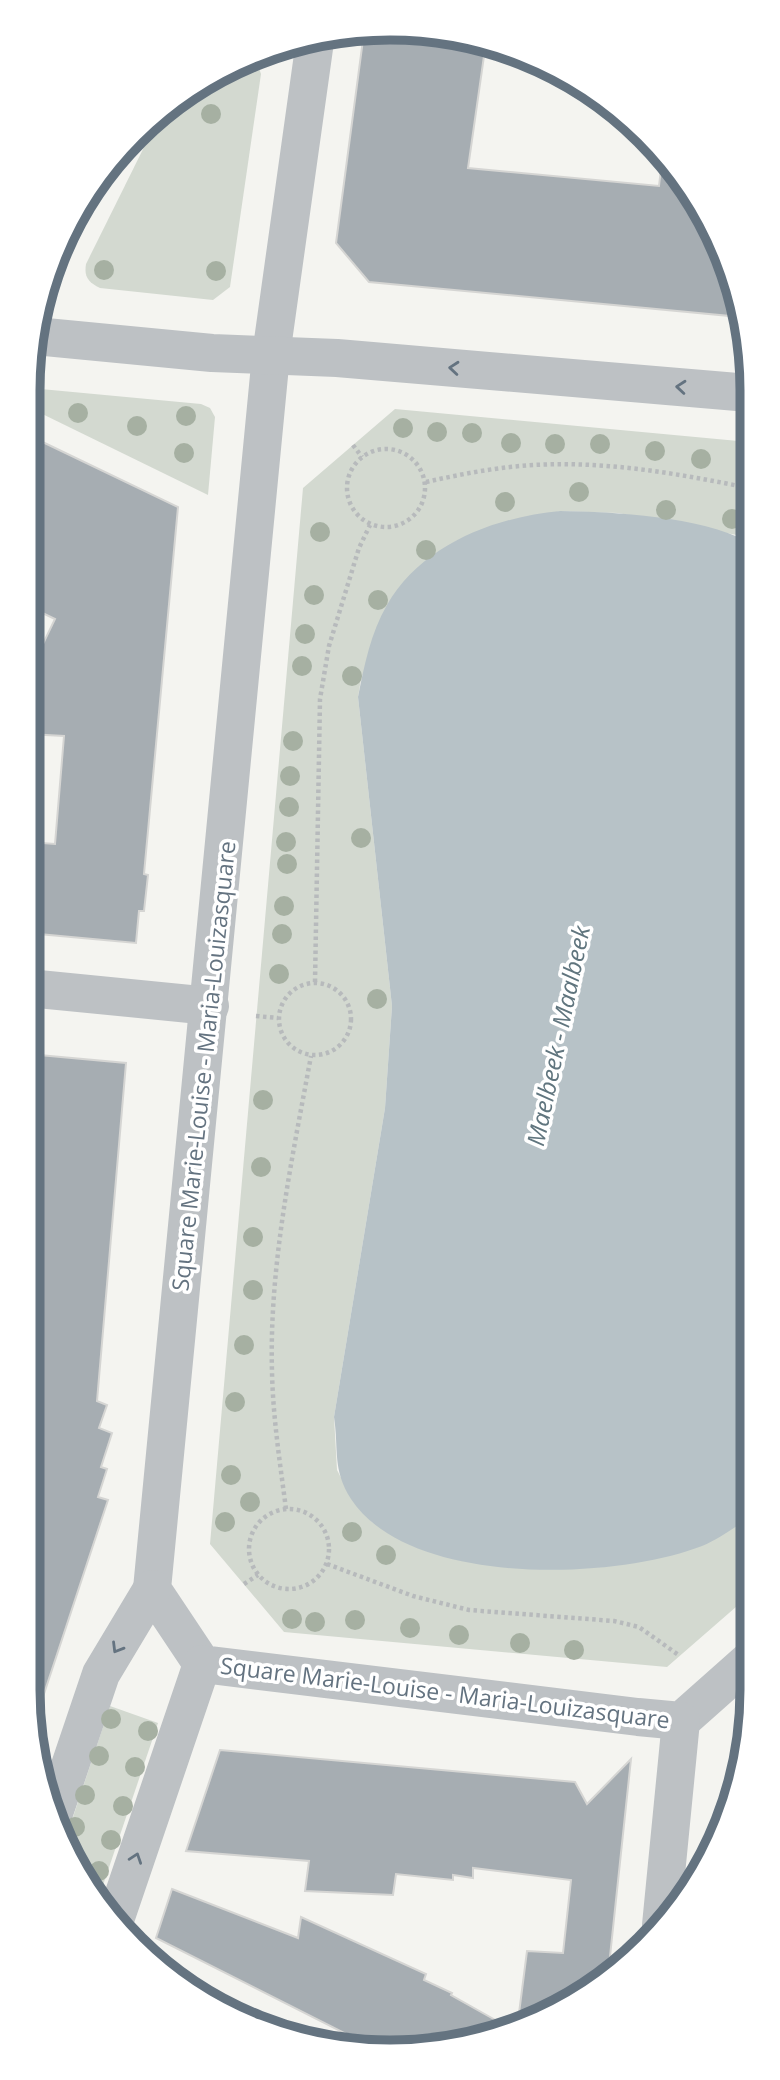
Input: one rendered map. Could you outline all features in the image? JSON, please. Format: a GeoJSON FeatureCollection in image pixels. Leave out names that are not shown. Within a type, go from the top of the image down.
{"type":"FeatureCollection","features":[{"type":"Feature","properties":{"kind":"street","name":"Square Marie-Louise - Maria-Louizasquare"},"geometry":{"type":"LineString","coordinates":[[314,49],[271,355],[152,1590],[202,1664],[250,1672],[681,1721],[740,1669]]}},
{"type":"Feature","properties":{"kind":"street"},"geometry":{"type":"LineString","coordinates":[[44,337],[212,353],[271,355],[740,392]]}},
{"type":"Feature","properties":{"kind":"street"},"geometry":{"type":"LineString","coordinates":[[40,989],[210,1006]]}},
{"type":"Feature","properties":{"kind":"street"},"geometry":{"type":"LineString","coordinates":[[58,1799],[101,1674],[152,1590]]}},
{"type":"Feature","properties":{"kind":"street"},"geometry":{"type":"LineString","coordinates":[[118,1910],[202,1664]]}},
{"type":"Feature","properties":{"kind":"street"},"geometry":{"type":"LineString","coordinates":[[663,1909],[681,1721]]}},
{"type":"Feature","properties":{"kind":"path"},"geometry":{"type":"LineString","coordinates":[[353,445],[362,457]]}},
{"type":"Feature","properties":{"kind":"path"},"geometry":{"type":"LineString","coordinates":[[384,449],[406,454],[415,461],[426,482],[422,505],[406,523],[383,528],[370,525],[359,517],[347,493],[347,479],[362,457],[384,449]]}},
{"type":"Feature","properties":{"kind":"path"},"geometry":{"type":"LineString","coordinates":[[426,482],[511,466],[584,464],[639,469],[740,486]]}},
{"type":"Feature","properties":{"kind":"path"},"geometry":{"type":"LineString","coordinates":[[315,982],[320,699],[330,646],[359,548],[370,525]]}},
{"type":"Feature","properties":{"kind":"path"},"geometry":{"type":"LineString","coordinates":[[315,982],[337,990],[350,1009],[351,1021],[343,1043],[334,1051],[311,1056],[301,1053],[285,1040],[278,1018],[289,993],[296,987],[315,982]]}},
{"type":"Feature","properties":{"kind":"path"},"geometry":{"type":"LineString","coordinates":[[256,1016],[278,1018]]}},
{"type":"Feature","properties":{"kind":"path"},"geometry":{"type":"LineString","coordinates":[[286,1509],[273,1410],[274,1312],[288,1179],[311,1056]]}},
{"type":"Feature","properties":{"kind":"path"},"geometry":{"type":"LineString","coordinates":[[286,1509],[300,1510],[322,1526],[330,1551],[327,1564],[310,1585],[298,1589],[271,1586],[258,1574],[248,1555],[253,1529],[261,1518],[286,1509]]}},
{"type":"Feature","properties":{"kind":"path"},"geometry":{"type":"LineString","coordinates":[[327,1564],[413,1596],[470,1610],[614,1620],[639,1627],[680,1656]]}},
{"type":"Feature","properties":{"kind":"path"},"geometry":{"type":"LineString","coordinates":[[244,1584],[258,1574]]}},
{"type":"Feature","properties":{"kind":"shaded area"},"geometry":{"type":"Polygon","coordinates":[[[259,68],[261,74],[230,287],[213,300],[100,288],[92,284],[86,276],[86,264],[149,137],[177,113],[215,87],[235,76],[259,68]]]}},
{"type":"Feature","properties":{"kind":"shaded area"},"geometry":{"type":"Polygon","coordinates":[[[40,389],[201,404],[210,408],[215,417],[208,495],[40,413],[40,389]]]}},
{"type":"Feature","properties":{"kind":"shaded area"},"geometry":{"type":"Polygon","coordinates":[[[395,409],[740,441],[740,537],[618,513],[560,511],[456,541],[405,581],[361,679],[358,697],[392,1006],[385,1108],[334,1417],[337,1470],[352,1499],[372,1522],[464,1561],[555,1568],[604,1567],[740,1523],[740,1603],[667,1667],[284,1632],[210,1544],[303,488],[395,409]]]}},
{"type":"Feature","properties":{"kind":"shaded area"},"geometry":{"type":"Polygon","coordinates":[[[110,1706],[158,1723],[102,1888],[69,1829],[110,1706]]]}},
{"type":"Feature","properties":{"kind":"water","name":"Maelbeek - Maalbeek"},"geometry":{"type":"Polygon","coordinates":[[[560,511],[657,517],[706,526],[740,538],[740,1524],[702,1546],[664,1557],[619,1566],[568,1570],[516,1569],[465,1562],[419,1549],[379,1528],[351,1499],[345,1488],[339,1469],[334,1417],[385,1108],[392,1006],[358,697],[366,661],[372,638],[387,605],[419,566],[462,538],[510,520],[560,511]]]}},
{"type":"Feature","properties":{"kind":"building"},"geometry":{"type":"Polygon","coordinates":[[[363,41],[413,41],[458,47],[484,53],[468,168],[659,186],[661,169],[681,196],[704,235],[721,278],[732,316],[369,282],[336,243],[363,41]]]}},
{"type":"Feature","properties":{"kind":"building"},"geometry":{"type":"Polygon","coordinates":[[[40,441],[178,507],[144,874],[148,875],[144,911],[139,911],[136,943],[40,934],[40,843],[55,844],[64,736],[40,735],[40,650],[55,619],[40,612],[40,441]]]}},
{"type":"Feature","properties":{"kind":"building"},"geometry":{"type":"Polygon","coordinates":[[[40,1055],[126,1063],[97,1401],[107,1405],[99,1428],[112,1433],[101,1467],[107,1469],[98,1497],[108,1500],[41,1704],[40,1055]]]}},
{"type":"Feature","properties":{"kind":"building"},"geometry":{"type":"Polygon","coordinates":[[[220,1750],[575,1782],[587,1804],[631,1759],[609,1962],[565,1993],[519,2015],[527,1951],[563,1953],[571,1880],[473,1868],[473,1878],[453,1875],[453,1880],[396,1874],[393,1895],[305,1891],[309,1861],[186,1851],[220,1750]]]}},
{"type":"Feature","properties":{"kind":"building"},"geometry":{"type":"Polygon","coordinates":[[[172,1889],[298,1938],[301,1917],[426,1974],[424,1980],[452,1993],[451,1995],[499,2022],[436,2037],[390,2040],[354,2038],[156,1938],[172,1889]]]}}]}
